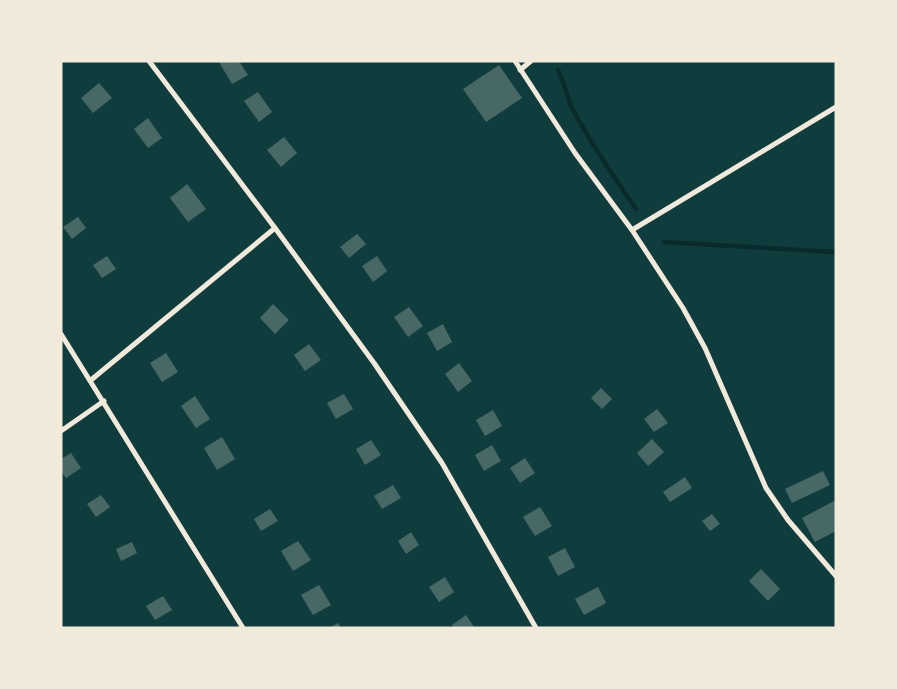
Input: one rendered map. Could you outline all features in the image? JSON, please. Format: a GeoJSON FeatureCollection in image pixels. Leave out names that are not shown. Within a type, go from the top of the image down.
{"type":"FeatureCollection","features":[{"type":"Feature","properties":{"kind":"street"},"geometry":{"type":"LineString","coordinates":[[149,61],[374,363],[442,463],[536,628]]}},
{"type":"Feature","properties":{"kind":"street"},"geometry":{"type":"LineString","coordinates":[[515,61],[575,153],[632,230],[683,308],[705,348],[766,488],[788,520],[836,576]]}},
{"type":"Feature","properties":{"kind":"street"},"geometry":{"type":"LineString","coordinates":[[520,70],[531,61]]}},
{"type":"Feature","properties":{"kind":"street"},"geometry":{"type":"LineString","coordinates":[[632,230],[836,107]]}},
{"type":"Feature","properties":{"kind":"street"},"geometry":{"type":"LineString","coordinates":[[91,380],[275,228]]}},
{"type":"Feature","properties":{"kind":"street"},"geometry":{"type":"LineString","coordinates":[[61,334],[243,628]]}},
{"type":"Feature","properties":{"kind":"street"},"geometry":{"type":"LineString","coordinates":[[61,432],[104,401]]}},
{"type":"Feature","properties":{"kind":"building"},"geometry":{"type":"Polygon","coordinates":[[[220,61],[239,61],[248,75],[232,84],[220,61]]]}},
{"type":"Feature","properties":{"kind":"building"},"geometry":{"type":"Polygon","coordinates":[[[499,65],[522,98],[486,122],[463,89],[499,65]]]}},
{"type":"Feature","properties":{"kind":"building"},"geometry":{"type":"Polygon","coordinates":[[[99,83],[112,98],[93,113],[81,98],[99,83]]]}},
{"type":"Feature","properties":{"kind":"building"},"geometry":{"type":"Polygon","coordinates":[[[258,92],[272,112],[259,122],[244,101],[258,92]]]}},
{"type":"Feature","properties":{"kind":"building"},"geometry":{"type":"Polygon","coordinates":[[[148,118],[162,138],[148,148],[134,129],[148,118]]]}},
{"type":"Feature","properties":{"kind":"building"},"geometry":{"type":"Polygon","coordinates":[[[284,137],[297,153],[281,167],[267,150],[284,137]]]}},
{"type":"Feature","properties":{"kind":"building"},"geometry":{"type":"Polygon","coordinates":[[[187,184],[206,209],[188,222],[170,198],[187,184]]]}},
{"type":"Feature","properties":{"kind":"building"},"geometry":{"type":"Polygon","coordinates":[[[78,217],[86,228],[72,239],[63,227],[78,217]]]}},
{"type":"Feature","properties":{"kind":"building"},"geometry":{"type":"Polygon","coordinates":[[[357,234],[366,244],[349,258],[340,247],[357,234]]]}},
{"type":"Feature","properties":{"kind":"building"},"geometry":{"type":"Polygon","coordinates":[[[107,256],[116,269],[102,278],[93,265],[107,256]]]}},
{"type":"Feature","properties":{"kind":"building"},"geometry":{"type":"Polygon","coordinates":[[[377,256],[387,271],[373,282],[362,266],[377,256]]]}},
{"type":"Feature","properties":{"kind":"building"},"geometry":{"type":"Polygon","coordinates":[[[273,304],[289,320],[275,334],[260,318],[273,304]]]}},
{"type":"Feature","properties":{"kind":"building"},"geometry":{"type":"Polygon","coordinates":[[[409,307],[423,326],[408,337],[394,317],[409,307]]]}},
{"type":"Feature","properties":{"kind":"building"},"geometry":{"type":"Polygon","coordinates":[[[443,324],[452,342],[437,351],[427,333],[443,324]]]}},
{"type":"Feature","properties":{"kind":"building"},"geometry":{"type":"Polygon","coordinates":[[[309,344],[321,360],[305,371],[294,355],[309,344]]]}},
{"type":"Feature","properties":{"kind":"building"},"geometry":{"type":"Polygon","coordinates":[[[166,353],[178,372],[162,382],[150,363],[166,353]]]}},
{"type":"Feature","properties":{"kind":"building"},"geometry":{"type":"Polygon","coordinates":[[[459,363],[472,381],[458,392],[445,374],[459,363]]]}},
{"type":"Feature","properties":{"kind":"building"},"geometry":{"type":"Polygon","coordinates":[[[601,388],[612,399],[602,409],[591,398],[601,388]]]}},
{"type":"Feature","properties":{"kind":"building"},"geometry":{"type":"Polygon","coordinates":[[[344,394],[353,409],[336,419],[327,403],[344,394]]]}},
{"type":"Feature","properties":{"kind":"building"},"geometry":{"type":"Polygon","coordinates":[[[195,396],[210,419],[196,428],[181,406],[195,396]]]}},
{"type":"Feature","properties":{"kind":"building"},"geometry":{"type":"Polygon","coordinates":[[[657,409],[668,423],[654,432],[644,419],[657,409]]]}},
{"type":"Feature","properties":{"kind":"building"},"geometry":{"type":"Polygon","coordinates":[[[493,410],[502,426],[485,436],[476,420],[493,410]]]}},
{"type":"Feature","properties":{"kind":"building"},"geometry":{"type":"Polygon","coordinates":[[[222,437],[235,459],[217,470],[204,448],[222,437]]]}},
{"type":"Feature","properties":{"kind":"building"},"geometry":{"type":"Polygon","coordinates":[[[652,439],[664,452],[648,466],[637,453],[652,439]]]}},
{"type":"Feature","properties":{"kind":"building"},"geometry":{"type":"Polygon","coordinates":[[[371,440],[381,455],[365,465],[356,449],[371,440]]]}},
{"type":"Feature","properties":{"kind":"building"},"geometry":{"type":"Polygon","coordinates":[[[492,445],[501,461],[484,471],[475,455],[492,445]]]}},
{"type":"Feature","properties":{"kind":"building"},"geometry":{"type":"Polygon","coordinates":[[[71,453],[81,468],[66,478],[61,471],[61,459],[71,453]]]}},
{"type":"Feature","properties":{"kind":"building"},"geometry":{"type":"Polygon","coordinates":[[[525,458],[535,473],[520,483],[510,468],[525,458]]]}},
{"type":"Feature","properties":{"kind":"building"},"geometry":{"type":"Polygon","coordinates":[[[823,471],[830,485],[792,503],[785,489],[823,471]]]}},
{"type":"Feature","properties":{"kind":"building"},"geometry":{"type":"Polygon","coordinates":[[[685,477],[692,488],[670,502],[663,492],[685,477]]]}},
{"type":"Feature","properties":{"kind":"building"},"geometry":{"type":"Polygon","coordinates":[[[393,485],[401,498],[382,509],[374,496],[393,485]]]}},
{"type":"Feature","properties":{"kind":"building"},"geometry":{"type":"Polygon","coordinates":[[[101,495],[110,507],[96,517],[87,504],[101,495]]]}},
{"type":"Feature","properties":{"kind":"building"},"geometry":{"type":"Polygon","coordinates":[[[836,500],[836,531],[815,542],[802,518],[836,500]]]}},
{"type":"Feature","properties":{"kind":"building"},"geometry":{"type":"Polygon","coordinates":[[[540,507],[552,526],[535,536],[523,517],[540,507]]]}},
{"type":"Feature","properties":{"kind":"building"},"geometry":{"type":"Polygon","coordinates":[[[270,509],[278,521],[261,531],[254,519],[270,509]]]}},
{"type":"Feature","properties":{"kind":"building"},"geometry":{"type":"Polygon","coordinates":[[[712,514],[720,524],[710,531],[702,521],[712,514]]]}},
{"type":"Feature","properties":{"kind":"building"},"geometry":{"type":"Polygon","coordinates":[[[411,532],[419,545],[406,554],[398,541],[411,532]]]}},
{"type":"Feature","properties":{"kind":"building"},"geometry":{"type":"Polygon","coordinates":[[[298,541],[311,560],[293,571],[281,551],[298,541]]]}},
{"type":"Feature","properties":{"kind":"building"},"geometry":{"type":"Polygon","coordinates":[[[132,542],[137,553],[121,561],[116,549],[132,542]]]}},
{"type":"Feature","properties":{"kind":"building"},"geometry":{"type":"Polygon","coordinates":[[[565,548],[575,567],[558,576],[548,557],[565,548]]]}},
{"type":"Feature","properties":{"kind":"building"},"geometry":{"type":"Polygon","coordinates":[[[761,569],[780,589],[768,601],[749,581],[761,569]]]}},
{"type":"Feature","properties":{"kind":"building"},"geometry":{"type":"Polygon","coordinates":[[[445,577],[454,592],[439,602],[429,587],[445,577]]]}},
{"type":"Feature","properties":{"kind":"building"},"geometry":{"type":"Polygon","coordinates":[[[319,585],[331,605],[313,615],[301,595],[319,585]]]}},
{"type":"Feature","properties":{"kind":"building"},"geometry":{"type":"Polygon","coordinates":[[[598,587],[606,603],[584,615],[575,599],[598,587]]]}},
{"type":"Feature","properties":{"kind":"building"},"geometry":{"type":"Polygon","coordinates":[[[163,596],[172,610],[155,620],[146,606],[163,596]]]}},
{"type":"Feature","properties":{"kind":"building"},"geometry":{"type":"Polygon","coordinates":[[[466,615],[474,627],[454,628],[452,625],[466,615]]]}},
{"type":"Feature","properties":{"kind":"building"},"geometry":{"type":"Polygon","coordinates":[[[338,623],[341,628],[329,628],[338,623]]]}},
{"type":"Feature","properties":{"kind":"waterway"},"geometry":{"type":"LineString","coordinates":[[558,70],[580,123],[636,209]]}},
{"type":"Feature","properties":{"kind":"waterway"},"geometry":{"type":"LineString","coordinates":[[664,242],[836,252]]}}]}
